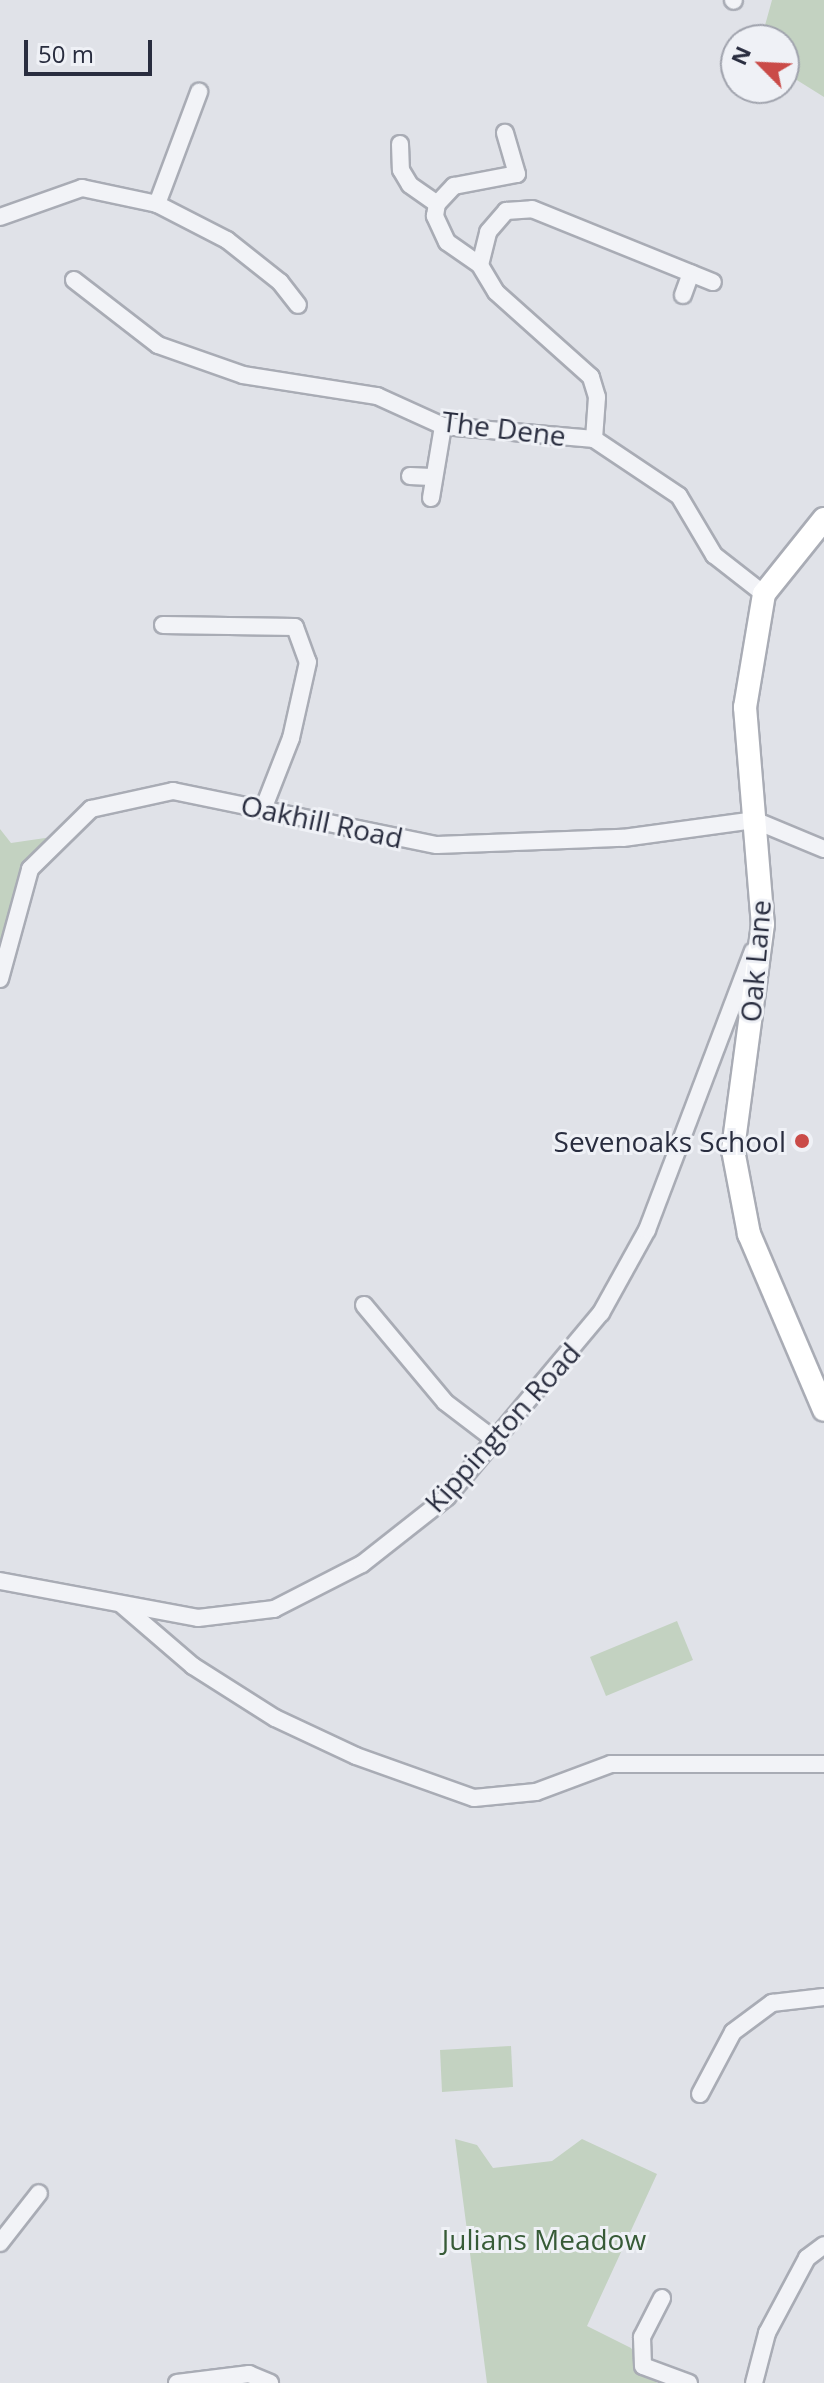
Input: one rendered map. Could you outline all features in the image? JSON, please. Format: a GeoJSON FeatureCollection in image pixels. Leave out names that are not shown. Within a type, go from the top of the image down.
{"type":"FeatureCollection","features":[{"type":"Feature","properties":{"kind":"street"},"geometry":{"type":"LineString","coordinates":[[157,204],[199,91]]}},
{"type":"Feature","properties":{"kind":"street"},"geometry":{"type":"LineString","coordinates":[[505,133],[517,174],[462,183],[437,204],[437,228],[447,242],[480,265],[496,292],[591,377],[597,397],[594,439]]}},
{"type":"Feature","properties":{"kind":"street"},"geometry":{"type":"LineString","coordinates":[[400,144],[401,170],[410,185],[437,204]]}},
{"type":"Feature","properties":{"kind":"street"},"geometry":{"type":"LineString","coordinates":[[0,217],[82,188],[157,204],[227,240],[280,282],[298,305]]}},
{"type":"Feature","properties":{"kind":"street"},"geometry":{"type":"LineString","coordinates":[[480,265],[488,232],[506,211],[532,209],[713,282]]}},
{"type":"Feature","properties":{"kind":"street"},"geometry":{"type":"LineString","coordinates":[[683,295],[691,273]]}},
{"type":"Feature","properties":{"kind":"street","name":"The Dene"},"geometry":{"type":"LineString","coordinates":[[74,280],[146,337],[243,375],[392,400],[443,426],[594,439],[679,496],[714,555],[764,594]]}},
{"type":"Feature","properties":{"kind":"street"},"geometry":{"type":"LineString","coordinates":[[431,498],[431,477],[443,426]]}},
{"type":"Feature","properties":{"kind":"street"},"geometry":{"type":"LineString","coordinates":[[410,476],[431,477]]}},
{"type":"Feature","properties":{"kind":"street","name":"Oak Lane"},"geometry":{"type":"LineString","coordinates":[[824,519],[764,594],[745,707],[763,924],[733,1150],[749,1234],[824,1410]]}},
{"type":"Feature","properties":{"kind":"street"},"geometry":{"type":"LineString","coordinates":[[163,625],[295,627],[308,662],[291,738],[264,807]]}},
{"type":"Feature","properties":{"kind":"street","name":"Oakhill Road"},"geometry":{"type":"LineString","coordinates":[[0,979],[30,869],[91,809],[173,791],[264,807],[437,845],[623,838],[754,820]]}},
{"type":"Feature","properties":{"kind":"street"},"geometry":{"type":"LineString","coordinates":[[754,820],[824,849]]}},
{"type":"Feature","properties":{"kind":"street","name":"Kippington Road"},"geometry":{"type":"LineString","coordinates":[[0,1581],[198,1618],[274,1609],[362,1564],[447,1497],[601,1313],[647,1230],[763,924]]}},
{"type":"Feature","properties":{"kind":"street"},"geometry":{"type":"LineString","coordinates":[[364,1305],[445,1402],[495,1440]]}},
{"type":"Feature","properties":{"kind":"street"},"geometry":{"type":"LineString","coordinates":[[121,1604],[193,1666],[275,1718],[356,1756],[474,1798],[536,1792],[611,1764],[824,1764]]}},
{"type":"Feature","properties":{"kind":"street"},"geometry":{"type":"LineString","coordinates":[[700,2094],[733,2032],[772,2003],[824,1997]]}},
{"type":"Feature","properties":{"kind":"street"},"geometry":{"type":"LineString","coordinates":[[0,2243],[39,2193]]}},
{"type":"Feature","properties":{"kind":"street"},"geometry":{"type":"LineString","coordinates":[[754,2383],[767,2333],[807,2258],[824,2245]]}},
{"type":"Feature","properties":{"kind":"street"},"geometry":{"type":"LineString","coordinates":[[662,2298],[642,2337],[643,2366],[689,2383]]}},
{"type":"Feature","properties":{"kind":"street"},"geometry":{"type":"LineString","coordinates":[[177,2383],[249,2374],[270,2383]]}},
{"type":"Feature","properties":{"kind":"green space"},"geometry":{"type":"Polygon","coordinates":[[[772,0],[824,0],[824,97],[800,82],[800,24],[765,24],[772,0]]]}},
{"type":"Feature","properties":{"kind":"green space"},"geometry":{"type":"Polygon","coordinates":[[[0,829],[11,843],[52,837],[29,866],[0,980],[0,829]]]}},
{"type":"Feature","properties":{"kind":"green space"},"geometry":{"type":"Polygon","coordinates":[[[677,1621],[693,1660],[606,1696],[590,1657],[677,1621]]]}},
{"type":"Feature","properties":{"kind":"green space"},"geometry":{"type":"Polygon","coordinates":[[[511,2046],[513,2087],[442,2092],[440,2050],[511,2046]]]}},
{"type":"Feature","properties":{"kind":"green space","name":"Julians Meadow"},"geometry":{"type":"Polygon","coordinates":[[[455,2139],[477,2145],[493,2168],[552,2161],[582,2139],[657,2174],[587,2326],[631,2348],[657,2383],[487,2383],[455,2139]]]}},
{"type":"Feature","properties":{"kind":"place","name":"Sevenoaks School"},"geometry":{"type":"Point","coordinates":[802,1141]}}]}
